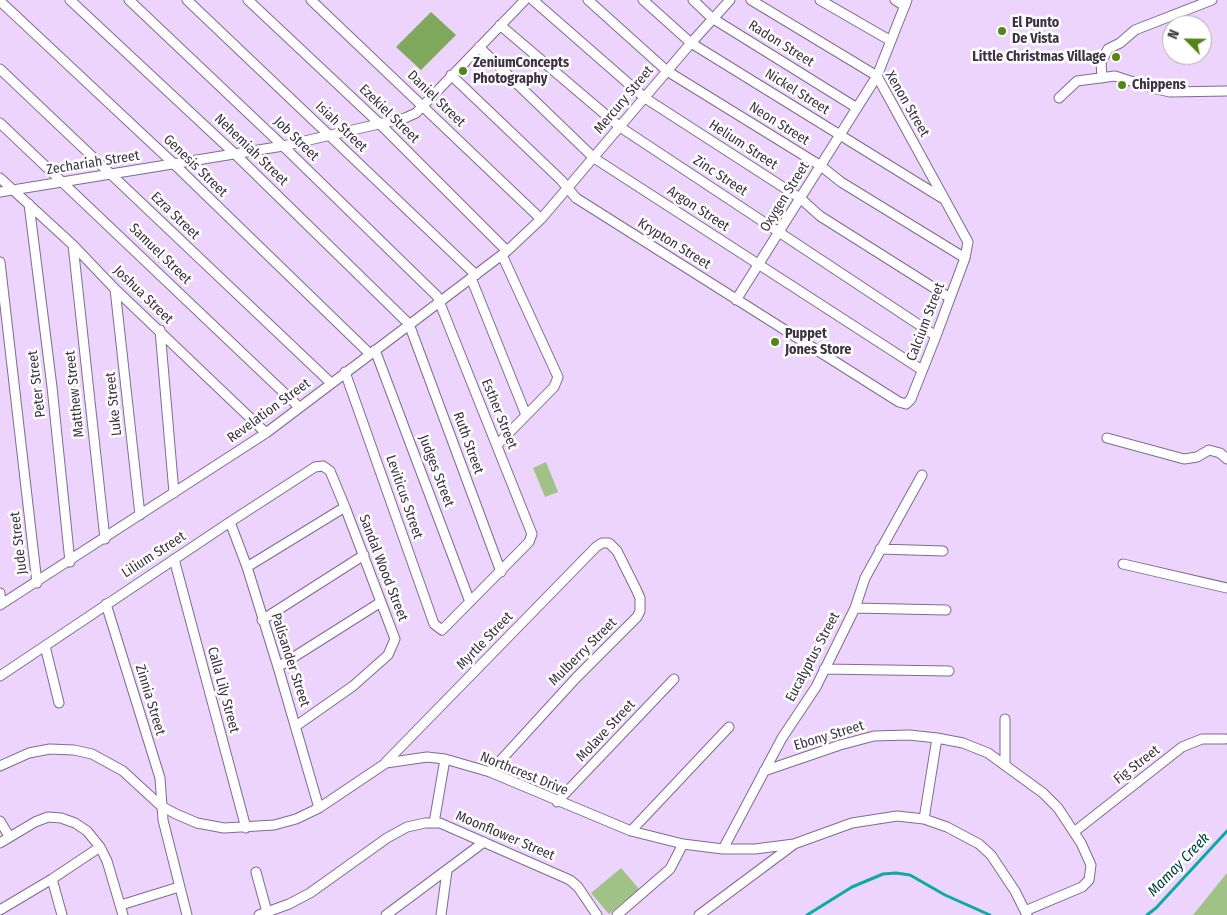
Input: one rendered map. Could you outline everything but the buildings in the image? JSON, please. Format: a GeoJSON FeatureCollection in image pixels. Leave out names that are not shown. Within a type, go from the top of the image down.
{"type":"FeatureCollection","features":[{"type":"Feature","properties":{"kind":"street","name":"Nehemiah Street"},"geometry":{"type":"LineString","coordinates":[[70,0],[235,154],[409,324]]}},
{"type":"Feature","properties":{"kind":"street","name":"Job Street"},"geometry":{"type":"LineString","coordinates":[[129,0],[434,290],[440,301]]}},
{"type":"Feature","properties":{"kind":"street","name":"Isiah Street"},"geometry":{"type":"LineString","coordinates":[[187,0],[329,134],[473,276]]}},
{"type":"Feature","properties":{"kind":"street","name":"Ezekiel Street"},"geometry":{"type":"LineString","coordinates":[[248,0],[380,124],[505,253]]}},
{"type":"Feature","properties":{"kind":"street","name":"Daniel Street"},"geometry":{"type":"LineString","coordinates":[[311,0],[541,219]]}},
{"type":"Feature","properties":{"kind":"street","name":"Zechariah Street"},"geometry":{"type":"LineString","coordinates":[[0,192],[283,146],[412,115],[525,0]]}},
{"type":"Feature","properties":{"kind":"street","name":"Helium Street"},"geometry":{"type":"LineString","coordinates":[[533,0],[645,98],[800,198],[820,216],[950,298]]}},
{"type":"Feature","properties":{"kind":"street","name":"Neon Street"},"geometry":{"type":"LineString","coordinates":[[588,0],[667,71],[821,166],[841,182],[965,258]]}},
{"type":"Feature","properties":{"kind":"street","name":"Nickel Street"},"geometry":{"type":"LineString","coordinates":[[643,0],[690,43],[944,199]]}},
{"type":"Feature","properties":{"kind":"street","name":"Radon Street"},"geometry":{"type":"LineString","coordinates":[[693,0],[712,18],[857,108]]}},
{"type":"Feature","properties":{"kind":"street","name":"Mercury Street"},"geometry":{"type":"LineString","coordinates":[[541,219],[690,43],[730,0]]}},
{"type":"Feature","properties":{"kind":"street","name":"Xenon Street"},"geometry":{"type":"LineString","coordinates":[[751,0],[877,76],[965,235],[968,249]]}},
{"type":"Feature","properties":{"kind":"street"},"geometry":{"type":"LineString","coordinates":[[820,0],[891,41]]}},
{"type":"Feature","properties":{"kind":"street"},"geometry":{"type":"LineString","coordinates":[[895,0],[906,3]]}},
{"type":"Feature","properties":{"kind":"street"},"geometry":{"type":"LineString","coordinates":[[1102,78],[1101,62],[1108,49],[1120,43],[1135,30],[1212,0]]}},
{"type":"Feature","properties":{"kind":"street","name":"Genesis Street"},"geometry":{"type":"LineString","coordinates":[[0,1],[372,352]]}},
{"type":"Feature","properties":{"kind":"street","name":"Oxygen Street"},"geometry":{"type":"LineString","coordinates":[[736,300],[877,76],[906,3]]}},
{"type":"Feature","properties":{"kind":"street","name":"Zinc Street"},"geometry":{"type":"LineString","coordinates":[[500,25],[620,127],[936,336]]}},
{"type":"Feature","properties":{"kind":"street","name":"Argon Street"},"geometry":{"type":"LineString","coordinates":[[479,46],[594,158],[922,370]]}},
{"type":"Feature","properties":{"kind":"street","name":"Ezra Street"},"geometry":{"type":"LineString","coordinates":[[0,69],[331,383]]}},
{"type":"Feature","properties":{"kind":"street","name":"Krypton Street"},"geometry":{"type":"LineString","coordinates":[[451,75],[561,180],[576,198],[899,402],[906,404]]}},
{"type":"Feature","properties":{"kind":"street"},"geometry":{"type":"LineString","coordinates":[[1059,98],[1077,81],[1115,76],[1170,92],[1227,90]]}},
{"type":"Feature","properties":{"kind":"street","name":"Samuel Street"},"geometry":{"type":"LineString","coordinates":[[0,123],[300,407]]}},
{"type":"Feature","properties":{"kind":"street","name":"Joshua Street"},"geometry":{"type":"LineString","coordinates":[[0,178],[73,245],[115,289],[266,433]]}},
{"type":"Feature","properties":{"kind":"street","name":"Peter Street"},"geometry":{"type":"LineString","coordinates":[[29,204],[52,387],[70,562]]}},
{"type":"Feature","properties":{"kind":"street","name":"Revelation Street"},"geometry":{"type":"LineString","coordinates":[[1,605],[266,433],[505,253],[541,219]]}},
{"type":"Feature","properties":{"kind":"street","name":"Matthew Street"},"geometry":{"type":"LineString","coordinates":[[73,245],[104,539]]}},
{"type":"Feature","properties":{"kind":"street","name":"Calcium Street"},"geometry":{"type":"LineString","coordinates":[[906,404],[911,399],[968,249]]}},
{"type":"Feature","properties":{"kind":"street"},"geometry":{"type":"LineString","coordinates":[[497,445],[554,387],[558,380],[505,253]]}},
{"type":"Feature","properties":{"kind":"street","name":"Jude Street"},"geometry":{"type":"LineString","coordinates":[[0,262],[37,583]]}},
{"type":"Feature","properties":{"kind":"street"},"geometry":{"type":"LineString","coordinates":[[473,276],[526,415]]}},
{"type":"Feature","properties":{"kind":"street","name":"Luke Street"},"geometry":{"type":"LineString","coordinates":[[115,289],[140,516]]}},
{"type":"Feature","properties":{"kind":"street","name":"Esther Street"},"geometry":{"type":"LineString","coordinates":[[440,301],[532,530],[532,537],[529,542],[501,572]]}},
{"type":"Feature","properties":{"kind":"street","name":"Ruth Street"},"geometry":{"type":"LineString","coordinates":[[409,324],[501,572]]}},
{"type":"Feature","properties":{"kind":"street"},"geometry":{"type":"LineString","coordinates":[[160,330],[174,493]]}},
{"type":"Feature","properties":{"kind":"street","name":"Judges Street"},"geometry":{"type":"LineString","coordinates":[[372,352],[470,602]]}},
{"type":"Feature","properties":{"kind":"street","name":"Leviticus Street"},"geometry":{"type":"LineString","coordinates":[[345,372],[434,624],[439,629],[445,628],[470,602]]}},
{"type":"Feature","properties":{"kind":"street"},"geometry":{"type":"LineString","coordinates":[[1107,438],[1184,459],[1197,457],[1209,450],[1214,450],[1227,459]]}},
{"type":"Feature","properties":{"kind":"street","name":"Lilium Street"},"geometry":{"type":"LineString","coordinates":[[0,676],[230,522],[315,468],[319,466],[326,468]]}},
{"type":"Feature","properties":{"kind":"street","name":"Sandal Wood Street"},"geometry":{"type":"LineString","coordinates":[[296,726],[353,686],[392,650],[394,634],[330,470],[326,468]]}},
{"type":"Feature","properties":{"kind":"street","name":"Eucalyptus Street"},"geometry":{"type":"LineString","coordinates":[[723,850],[782,738],[807,702],[855,608],[865,578],[922,475]]}},
{"type":"Feature","properties":{"kind":"street"},"geometry":{"type":"LineString","coordinates":[[247,567],[345,507]]}},
{"type":"Feature","properties":{"kind":"street","name":"Palisander Street"},"geometry":{"type":"LineString","coordinates":[[230,522],[247,567],[319,808]]}},
{"type":"Feature","properties":{"kind":"street","name":"Myrtle Street"},"geometry":{"type":"LineString","coordinates":[[386,763],[596,548],[606,542]]}},
{"type":"Feature","properties":{"kind":"street","name":"Mulberry Street"},"geometry":{"type":"LineString","coordinates":[[490,772],[576,678],[637,617],[640,611],[640,598],[617,551],[606,542]]}},
{"type":"Feature","properties":{"kind":"street"},"geometry":{"type":"LineString","coordinates":[[880,549],[943,551]]}},
{"type":"Feature","properties":{"kind":"street"},"geometry":{"type":"LineString","coordinates":[[262,620],[364,555]]}},
{"type":"Feature","properties":{"kind":"street","name":"Calla Lily Street"},"geometry":{"type":"LineString","coordinates":[[174,559],[246,828]]}},
{"type":"Feature","properties":{"kind":"street"},"geometry":{"type":"LineString","coordinates":[[1123,564],[1227,588]]}},
{"type":"Feature","properties":{"kind":"street"},"geometry":{"type":"LineString","coordinates":[[470,602],[501,572]]}},
{"type":"Feature","properties":{"kind":"street"},"geometry":{"type":"LineString","coordinates":[[0,593],[1,605]]}},
{"type":"Feature","properties":{"kind":"street"},"geometry":{"type":"LineString","coordinates":[[278,667],[381,602]]}},
{"type":"Feature","properties":{"kind":"street","name":"Zinnia Street"},"geometry":{"type":"LineString","coordinates":[[106,604],[160,778],[162,806],[186,915]]}},
{"type":"Feature","properties":{"kind":"street"},"geometry":{"type":"LineString","coordinates":[[855,608],[946,610]]}},
{"type":"Feature","properties":{"kind":"street"},"geometry":{"type":"LineString","coordinates":[[45,646],[60,703]]}},
{"type":"Feature","properties":{"kind":"street"},"geometry":{"type":"LineString","coordinates":[[824,669],[949,671]]}},
{"type":"Feature","properties":{"kind":"street","name":"Molave Street"},"geometry":{"type":"LineString","coordinates":[[557,802],[674,678]]}},
{"type":"Feature","properties":{"kind":"street"},"geometry":{"type":"LineString","coordinates":[[1005,719],[1005,764]]}},
{"type":"Feature","properties":{"kind":"street"},"geometry":{"type":"LineString","coordinates":[[631,832],[729,727]]}},
{"type":"Feature","properties":{"kind":"street","name":"Ebony Street"},"geometry":{"type":"LineString","coordinates":[[764,771],[840,744],[874,736],[910,735],[937,738],[963,743],[988,753],[1005,764],[1058,808],[1074,832],[1091,865],[1089,880],[1082,887],[1026,913]]}},
{"type":"Feature","properties":{"kind":"street"},"geometry":{"type":"LineString","coordinates":[[924,819],[937,738]]}},
{"type":"Feature","properties":{"kind":"street","name":"Fig Street"},"geometry":{"type":"LineString","coordinates":[[1074,832],[1182,747],[1202,739],[1225,739]]}},
{"type":"Feature","properties":{"kind":"street","name":"Northcrest Drive"},"geometry":{"type":"LineString","coordinates":[[0,766],[29,753],[50,749],[74,750],[92,754],[123,771],[162,806],[197,823],[224,828],[274,825],[296,819],[319,808],[386,763],[418,758],[445,759],[490,772],[631,832],[683,844],[723,850],[755,849],[794,844],[852,823],[897,816],[924,819],[947,827],[979,844],[991,855],[1026,913]]}},
{"type":"Feature","properties":{"kind":"street"},"geometry":{"type":"LineString","coordinates":[[434,823],[445,759]]}},
{"type":"Feature","properties":{"kind":"street"},"geometry":{"type":"LineString","coordinates":[[0,842],[41,820],[61,818],[75,823],[87,831],[100,847],[107,861],[123,915]]}},
{"type":"Feature","properties":{"kind":"street"},"geometry":{"type":"LineString","coordinates":[[0,821],[9,836]]}},
{"type":"Feature","properties":{"kind":"street","name":"Moonflower Street"},"geometry":{"type":"LineString","coordinates":[[263,914],[310,893],[400,831],[425,823],[440,823],[570,880],[578,887],[597,915]]}},
{"type":"Feature","properties":{"kind":"street"},"geometry":{"type":"LineString","coordinates":[[386,915],[484,842]]}},
{"type":"Feature","properties":{"kind":"street"},"geometry":{"type":"LineString","coordinates":[[617,915],[670,869],[683,844]]}},
{"type":"Feature","properties":{"kind":"street"},"geometry":{"type":"LineString","coordinates":[[699,915],[794,844]]}},
{"type":"Feature","properties":{"kind":"street"},"geometry":{"type":"LineString","coordinates":[[2,911],[100,847]]}},
{"type":"Feature","properties":{"kind":"street"},"geometry":{"type":"LineString","coordinates":[[441,915],[447,871]]}},
{"type":"Feature","properties":{"kind":"street"},"geometry":{"type":"LineString","coordinates":[[256,872],[263,914]]}},
{"type":"Feature","properties":{"kind":"street"},"geometry":{"type":"LineString","coordinates":[[52,879],[62,915]]}},
{"type":"Feature","properties":{"kind":"street"},"geometry":{"type":"LineString","coordinates":[[121,905],[179,887]]}},
{"type":"Feature","properties":{"kind":"green space"},"geometry":{"type":"Polygon","coordinates":[[[431,12],[456,35],[421,70],[396,47],[431,12]]]}},
{"type":"Feature","properties":{"kind":"green space"},"geometry":{"type":"Polygon","coordinates":[[[546,462],[558,492],[545,497],[533,468],[546,462]]]}},
{"type":"Feature","properties":{"kind":"green space"},"geometry":{"type":"Polygon","coordinates":[[[621,868],[639,889],[609,914],[591,893],[621,868]]]}},
{"type":"Feature","properties":{"kind":"green space"},"geometry":{"type":"Polygon","coordinates":[[[1227,873],[1227,915],[1193,915],[1227,873]]]}},
{"type":"Feature","properties":{"kind":"waterway","name":"Mamay Creek"},"geometry":{"type":"LineString","coordinates":[[1147,915],[1156,908],[1227,831]]}},
{"type":"Feature","properties":{"kind":"waterway"},"geometry":{"type":"LineString","coordinates":[[807,915],[852,887],[883,874],[896,873],[910,875],[945,895],[990,915]]}},
{"type":"Feature","properties":{"kind":"place","name":"El Punto De Vista"},"geometry":{"type":"Point","coordinates":[1002,31]}},
{"type":"Feature","properties":{"kind":"place","name":"Little Christmas Village"},"geometry":{"type":"Point","coordinates":[1116,57]}},
{"type":"Feature","properties":{"kind":"place","name":"ZeniumConcepts Photography"},"geometry":{"type":"Point","coordinates":[463,71]}},
{"type":"Feature","properties":{"kind":"place","name":"Chippens"},"geometry":{"type":"Point","coordinates":[1122,85]}},
{"type":"Feature","properties":{"kind":"place","name":"Puppet Jones Store"},"geometry":{"type":"Point","coordinates":[775,342]}}]}
